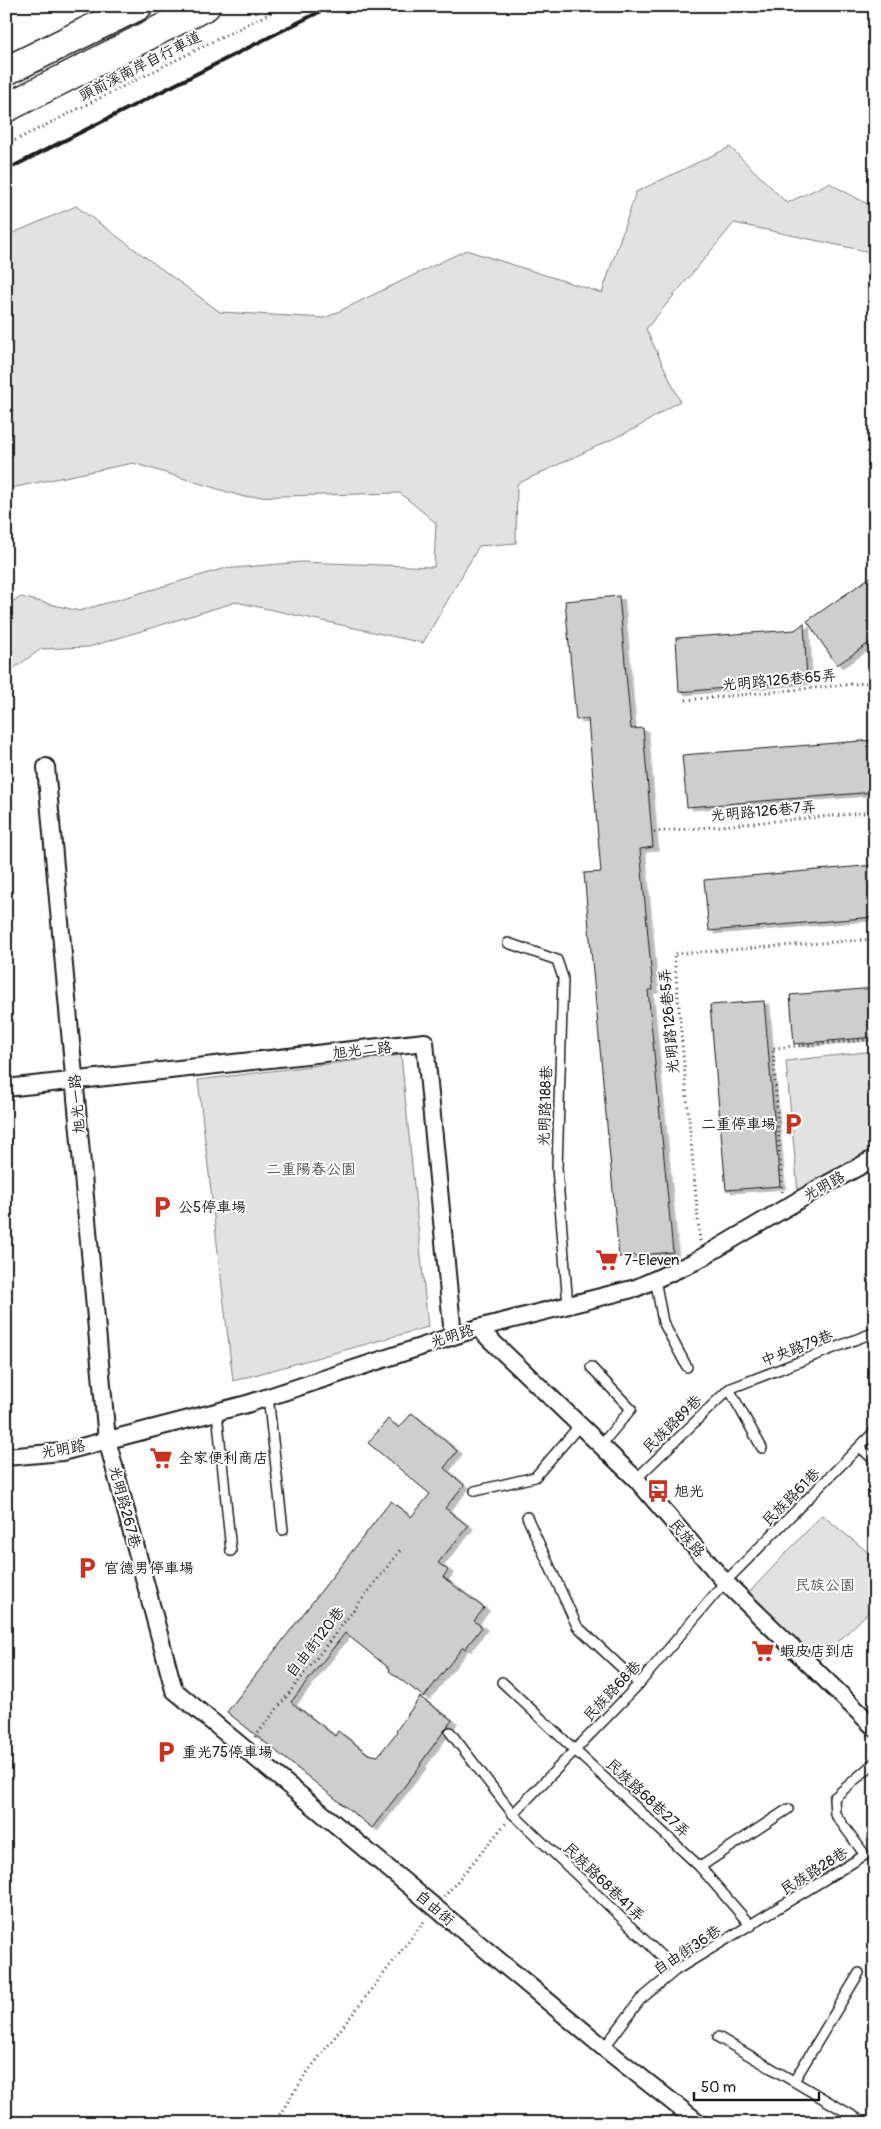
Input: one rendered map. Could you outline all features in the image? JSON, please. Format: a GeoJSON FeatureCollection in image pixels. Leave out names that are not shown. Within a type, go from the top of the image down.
{"type":"FeatureCollection","features":[{"type":"Feature","properties":{"kind":"highway"},"geometry":{"type":"LineString","coordinates":[[6,71],[138,6]]}},
{"type":"Feature","properties":{"kind":"highway"},"geometry":{"type":"LineString","coordinates":[[6,108],[206,6]]}},
{"type":"Feature","properties":{"kind":"street","name":"旭光一路"},"geometry":{"type":"LineString","coordinates":[[46,767],[107,1440]]}},
{"type":"Feature","properties":{"kind":"street","name":"旭光二路"},"geometry":{"type":"LineString","coordinates":[[6,1088],[425,1042],[453,1336]]}},
{"type":"Feature","properties":{"kind":"street","name":"光明路"},"geometry":{"type":"LineString","coordinates":[[6,1457],[62,1452],[217,1412],[478,1328],[636,1288],[701,1258],[875,1158]]}},
{"type":"Feature","properties":{"kind":"street","name":"民族路"},"geometry":{"type":"LineString","coordinates":[[478,1328],[636,1479],[725,1582],[875,1728]]}},
{"type":"Feature","properties":{"kind":"street","name":"光明路267巷"},"geometry":{"type":"LineString","coordinates":[[107,1440],[174,1690]]}},
{"type":"Feature","properties":{"kind":"street","name":"自由街"},"geometry":{"type":"LineString","coordinates":[[174,1690],[604,2048],[699,2123]]}},
{"type":"Feature","properties":{"kind":"lane","name":"光明路188巷"},"geometry":{"type":"LineString","coordinates":[[508,943],[557,960],[563,978],[557,1168],[568,1306]]}},
{"type":"Feature","properties":{"kind":"lane"},"geometry":{"type":"LineString","coordinates":[[655,1280],[663,1322],[687,1367]]}},
{"type":"Feature","properties":{"kind":"lane","name":"中央路79巷"},"geometry":{"type":"LineString","coordinates":[[728,1389],[875,1332]]}},
{"type":"Feature","properties":{"kind":"lane"},"geometry":{"type":"LineString","coordinates":[[591,1367],[631,1409],[601,1445]]}},
{"type":"Feature","properties":{"kind":"lane"},"geometry":{"type":"LineString","coordinates":[[728,1389],[762,1448]]}},
{"type":"Feature","properties":{"kind":"lane","name":"民族路89巷"},"geometry":{"type":"LineString","coordinates":[[636,1479],[728,1389]]}},
{"type":"Feature","properties":{"kind":"lane"},"geometry":{"type":"LineString","coordinates":[[268,1396],[283,1530]]}},
{"type":"Feature","properties":{"kind":"lane"},"geometry":{"type":"LineString","coordinates":[[217,1412],[231,1551]]}},
{"type":"Feature","properties":{"kind":"lane"},"geometry":{"type":"LineString","coordinates":[[475,1491],[535,1477],[580,1425]]}},
{"type":"Feature","properties":{"kind":"lane","name":"民族路61巷"},"geometry":{"type":"LineString","coordinates":[[725,1582],[875,1431]]}},
{"type":"Feature","properties":{"kind":"lane"},"geometry":{"type":"LineString","coordinates":[[860,1447],[875,1461]]}},
{"type":"Feature","properties":{"kind":"lane"},"geometry":{"type":"LineString","coordinates":[[526,1516],[576,1626],[639,1684]]}},
{"type":"Feature","properties":{"kind":"lane","name":"民族路68巷"},"geometry":{"type":"LineString","coordinates":[[513,1814],[639,1684],[725,1582]]}},
{"type":"Feature","properties":{"kind":"lane","name":"民族路68巷27弄"},"geometry":{"type":"LineString","coordinates":[[502,1682],[700,1867],[751,1926]]}},
{"type":"Feature","properties":{"kind":"lane","name":"民族路68巷41弄"},"geometry":{"type":"LineString","coordinates":[[450,1732],[513,1814],[676,1970]]}},
{"type":"Feature","properties":{"kind":"lane","name":"民族路28巷"},"geometry":{"type":"LineString","coordinates":[[751,1926],[864,1855],[834,1814],[834,1798],[875,1762]]}},
{"type":"Feature","properties":{"kind":"lane"},"geometry":{"type":"LineString","coordinates":[[700,1867],[788,1809]]}},
{"type":"Feature","properties":{"kind":"lane","name":"自由街36巷"},"geometry":{"type":"LineString","coordinates":[[604,2048],[640,2000],[676,1970],[751,1926]]}},
{"type":"Feature","properties":{"kind":"lane"},"geometry":{"type":"LineString","coordinates":[[794,2081],[859,1973]]}},
{"type":"Feature","properties":{"kind":"lane"},"geometry":{"type":"LineString","coordinates":[[718,2037],[865,2123]]}},
{"type":"Feature","properties":{"kind":"path","name":"頭前溪南岸自行車道"},"geometry":{"type":"LineString","coordinates":[[6,145],[284,6]]}},
{"type":"Feature","properties":{"kind":"path","name":"光明路126巷65弄"},"geometry":{"type":"LineString","coordinates":[[686,700],[875,682]]}},
{"type":"Feature","properties":{"kind":"path","name":"光明路126巷7弄"},"geometry":{"type":"LineString","coordinates":[[654,832],[875,812]]}},
{"type":"Feature","properties":{"kind":"path","name":"光明路126巷5弄"},"geometry":{"type":"LineString","coordinates":[[701,1258],[674,954],[875,939]]}},
{"type":"Feature","properties":{"kind":"path"},"geometry":{"type":"LineString","coordinates":[[784,1209],[772,1048],[875,1039]]}},
{"type":"Feature","properties":{"kind":"path","name":"自由街120巷"},"geometry":{"type":"LineString","coordinates":[[246,1750],[402,1548]]}},
{"type":"Feature","properties":{"kind":"path"},"geometry":{"type":"LineString","coordinates":[[274,2123],[306,2074],[435,1908],[513,1814]]}},
{"type":"Feature","properties":{"kind":"green space"},"geometry":{"type":"Polygon","coordinates":[[[730,147],[787,203],[829,183],[875,208],[875,253],[734,223],[646,329],[680,401],[638,427],[517,484],[516,543],[479,546],[423,643],[236,602],[89,647],[41,649],[6,674],[6,605],[21,597],[79,611],[222,569],[302,562],[434,567],[436,523],[400,493],[244,497],[133,463],[6,489],[6,236],[76,206],[220,312],[325,318],[466,250],[602,293],[636,192],[730,147]]]}},
{"type":"Feature","properties":{"kind":"green space"},"geometry":{"type":"Polygon","coordinates":[[[875,1051],[875,1147],[798,1192],[786,1061],[875,1051]]]}},
{"type":"Feature","properties":{"kind":"green space","name":"二重陽春公園"},"geometry":{"type":"Polygon","coordinates":[[[401,1055],[428,1327],[233,1381],[198,1080],[401,1055]]]}},
{"type":"Feature","properties":{"kind":"green space","name":"民族公園"},"geometry":{"type":"Polygon","coordinates":[[[822,1515],[875,1558],[875,1606],[810,1669],[741,1601],[822,1515]]]}},
{"type":"Feature","properties":{"kind":"building"},"geometry":{"type":"Polygon","coordinates":[[[875,574],[875,639],[837,665],[807,621],[875,574]]]}},
{"type":"Feature","properties":{"kind":"building"},"geometry":{"type":"Polygon","coordinates":[[[619,596],[631,729],[643,728],[653,847],[640,849],[653,990],[648,990],[673,1252],[619,1257],[584,873],[601,872],[588,719],[576,720],[565,601],[619,596]]]}},
{"type":"Feature","properties":{"kind":"building"},"geometry":{"type":"Polygon","coordinates":[[[804,623],[807,681],[679,692],[676,638],[795,630],[804,623]]]}},
{"type":"Feature","properties":{"kind":"building"},"geometry":{"type":"Polygon","coordinates":[[[875,740],[875,792],[687,807],[682,755],[875,740]]]}},
{"type":"Feature","properties":{"kind":"building"},"geometry":{"type":"Polygon","coordinates":[[[875,865],[875,917],[709,931],[704,880],[875,865]]]}},
{"type":"Feature","properties":{"kind":"building"},"geometry":{"type":"Polygon","coordinates":[[[875,988],[875,1037],[794,1044],[790,995],[875,988]]]}},
{"type":"Feature","properties":{"kind":"building"},"geometry":{"type":"Polygon","coordinates":[[[764,1001],[780,1186],[726,1190],[710,1005],[764,1001]]]}},
{"type":"Feature","properties":{"kind":"building"},"geometry":{"type":"Polygon","coordinates":[[[412,1413],[457,1451],[444,1468],[464,1485],[445,1508],[468,1526],[438,1563],[448,1570],[443,1577],[484,1608],[474,1621],[482,1627],[465,1649],[463,1647],[424,1697],[389,1671],[390,1669],[345,1633],[291,1702],[335,1736],[338,1731],[368,1754],[378,1756],[397,1732],[420,1697],[452,1720],[421,1765],[372,1828],[227,1712],[391,1501],[411,1517],[430,1494],[368,1443],[388,1419],[399,1428],[412,1413]]]}},
{"type":"Feature","properties":{"kind":"railway"},"geometry":{"type":"LineString","coordinates":[[6,170],[331,6]]}},
{"type":"Feature","properties":{"kind":"place","name":"二重停車場"},"geometry":{"type":"Point","coordinates":[793,1124]}},
{"type":"Feature","properties":{"kind":"place","name":"公5停車場"},"geometry":{"type":"Point","coordinates":[162,1207]}},
{"type":"Feature","properties":{"kind":"place","name":"7-Eleven"},"geometry":{"type":"Point","coordinates":[607,1260]}},
{"type":"Feature","properties":{"kind":"place","name":"全家便利商店"},"geometry":{"type":"Point","coordinates":[161,1458]}},
{"type":"Feature","properties":{"kind":"place","name":"旭光"},"geometry":{"type":"Point","coordinates":[658,1491]}},
{"type":"Feature","properties":{"kind":"place","name":"官德男停車場"},"geometry":{"type":"Point","coordinates":[87,1568]}},
{"type":"Feature","properties":{"kind":"place","name":"蝦皮店到店"},"geometry":{"type":"Point","coordinates":[763,1651]}},
{"type":"Feature","properties":{"kind":"place","name":"重光75停車場"},"geometry":{"type":"Point","coordinates":[166,1752]}}]}
